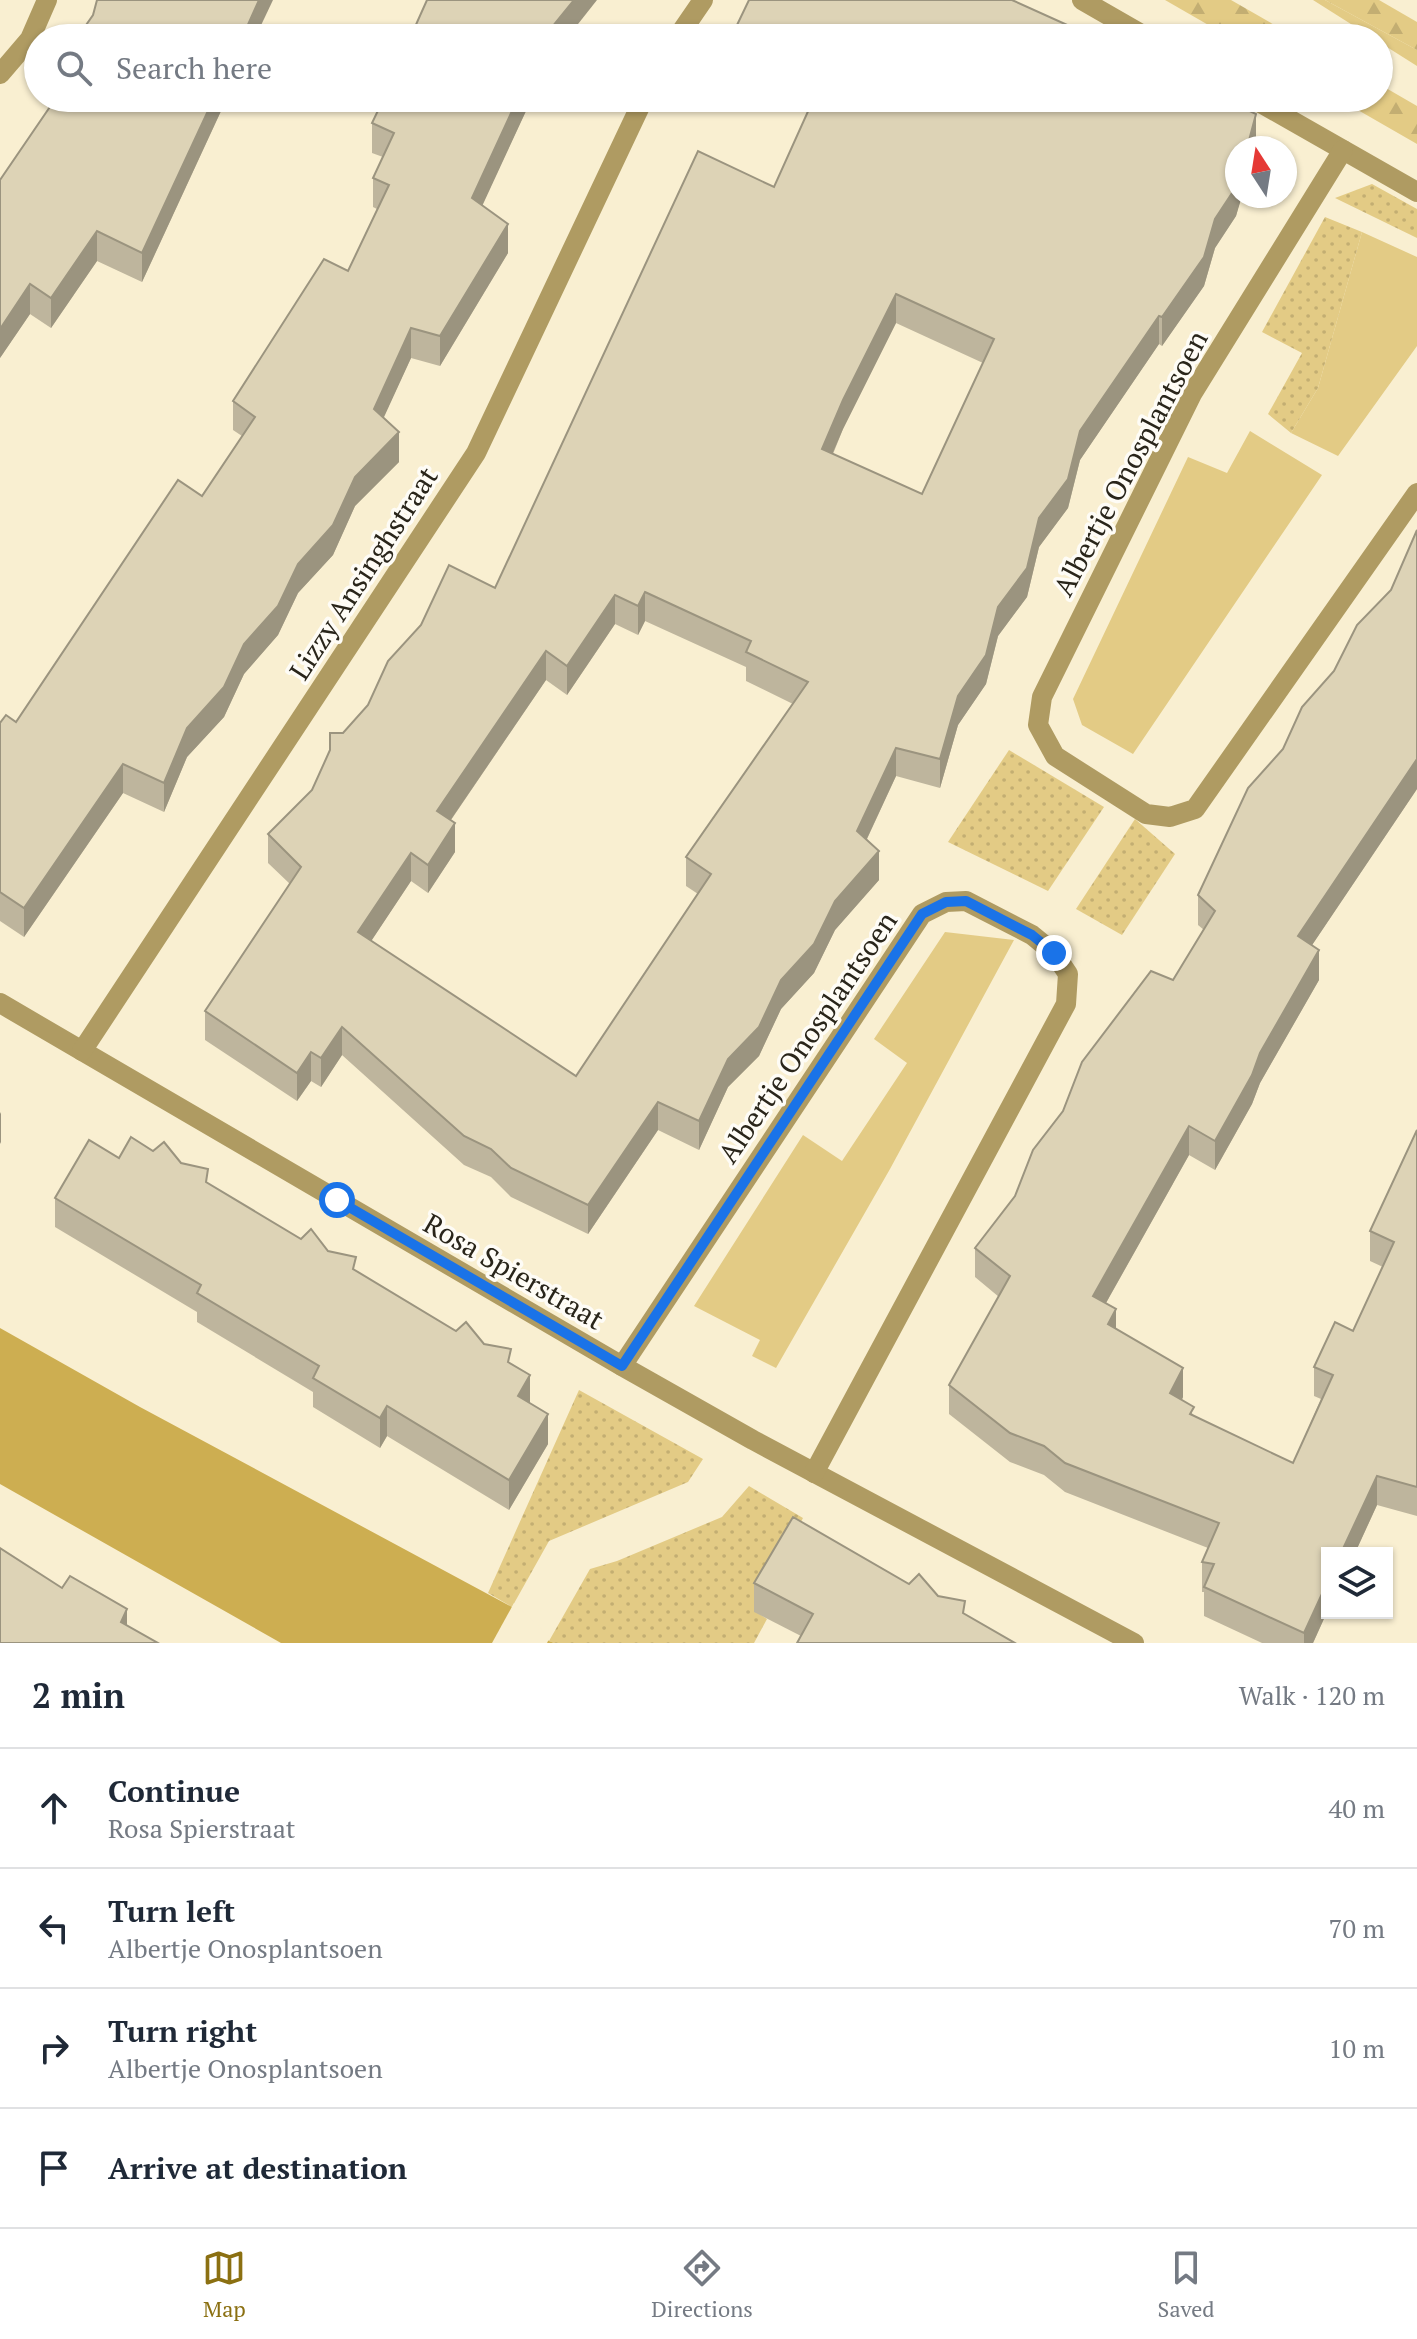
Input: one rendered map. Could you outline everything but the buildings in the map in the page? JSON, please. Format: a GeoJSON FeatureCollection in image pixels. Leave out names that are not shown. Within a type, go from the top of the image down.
{"type":"FeatureCollection","features":[{"type":"Feature","properties":{"kind":"street"},"geometry":{"type":"LineString","coordinates":[[37,24],[47,0]]}},
{"type":"Feature","properties":{"kind":"street"},"geometry":{"type":"LineString","coordinates":[[687,24],[703,0]]}},
{"type":"Feature","properties":{"kind":"street"},"geometry":{"type":"LineString","coordinates":[[1082,0],[1124,24]]}},
{"type":"Feature","properties":{"kind":"street"},"geometry":{"type":"LineString","coordinates":[[0,74],[24,46]]}},
{"type":"Feature","properties":{"kind":"street","name":"Lizzy Ansinghstraat"},"geometry":{"type":"LineString","coordinates":[[82,1051],[476,453],[637,112]]}},
{"type":"Feature","properties":{"kind":"street"},"geometry":{"type":"LineString","coordinates":[[1276,112],[1417,192]]}},
{"type":"Feature","properties":{"kind":"street","name":"Albertje Onosplantsoen"},"geometry":{"type":"LineString","coordinates":[[1343,150],[1192,394],[1042,697],[1038,725],[1055,756],[1146,814],[1170,817],[1195,809],[1417,493]]}},
{"type":"Feature","properties":{"kind":"street","name":"Albertje Onosplantsoen"},"geometry":{"type":"LineString","coordinates":[[622,1366],[922,914],[946,902],[966,901],[1032,935],[1054,953],[1068,974],[1066,1004],[814,1473]]}},
{"type":"Feature","properties":{"kind":"street","name":"Rosa Spierstraat"},"geometry":{"type":"LineString","coordinates":[[0,1003],[622,1366],[814,1473],[1134,1643]]}},
{"type":"Feature","properties":{"kind":"green space"},"geometry":{"type":"Polygon","coordinates":[[[1165,0],[1231,0],[1273,24],[1207,24],[1165,0]]]}},
{"type":"Feature","properties":{"kind":"green space"},"geometry":{"type":"Polygon","coordinates":[[[1313,0],[1325,0],[1369,24],[1351,24],[1313,0]]]}},
{"type":"Feature","properties":{"kind":"green space"},"geometry":{"type":"Polygon","coordinates":[[[1325,0],[1379,0],[1417,22],[1417,50],[1393,37],[1393,24],[1369,24],[1325,0]]]}},
{"type":"Feature","properties":{"kind":"green space"},"geometry":{"type":"Polygon","coordinates":[[[1393,37],[1417,50],[1417,66],[1393,51],[1393,37]]]}},
{"type":"Feature","properties":{"kind":"green space"},"geometry":{"type":"Polygon","coordinates":[[[1393,92],[1417,106],[1417,144],[1361,112],[1393,112],[1393,92]]]}},
{"type":"Feature","properties":{"kind":"green space"},"geometry":{"type":"Polygon","coordinates":[[[1372,184],[1417,209],[1417,238],[1335,198],[1372,184]]]}},
{"type":"Feature","properties":{"kind":"green space"},"geometry":{"type":"Polygon","coordinates":[[[1325,217],[1362,232],[1318,388],[1291,433],[1268,414],[1302,353],[1262,332],[1325,217]]]}},
{"type":"Feature","properties":{"kind":"green space"},"geometry":{"type":"Polygon","coordinates":[[[1362,232],[1417,257],[1417,346],[1338,456],[1291,433],[1318,388],[1362,232]]]}},
{"type":"Feature","properties":{"kind":"green space"},"geometry":{"type":"Polygon","coordinates":[[[1250,431],[1322,475],[1133,754],[1082,725],[1073,699],[1188,457],[1227,473],[1250,431]]]}},
{"type":"Feature","properties":{"kind":"green space"},"geometry":{"type":"Polygon","coordinates":[[[1009,750],[1104,807],[1048,891],[948,842],[1009,750]]]}},
{"type":"Feature","properties":{"kind":"green space"},"geometry":{"type":"Polygon","coordinates":[[[1135,819],[1175,854],[1122,935],[1076,909],[1135,819]]]}},
{"type":"Feature","properties":{"kind":"green space"},"geometry":{"type":"Polygon","coordinates":[[[945,932],[1014,940],[890,1169],[776,1368],[752,1356],[760,1340],[694,1306],[803,1135],[842,1161],[907,1063],[874,1039],[945,932]]]}},
{"type":"Feature","properties":{"kind":"green space"},"geometry":{"type":"Polygon","coordinates":[[[579,1390],[703,1459],[688,1482],[549,1541],[512,1607],[488,1593],[579,1390]]]}},
{"type":"Feature","properties":{"kind":"green space"},"geometry":{"type":"Polygon","coordinates":[[[749,1486],[803,1518],[755,1611],[767,1619],[754,1643],[549,1641],[590,1569],[617,1561],[722,1517],[749,1486]]]}},
{"type":"Feature","properties":{"kind":"shaded area"},"geometry":{"type":"Polygon","coordinates":[[[0,1328],[512,1607],[554,1643],[281,1643],[0,1484],[0,1328]]]}},
{"type":"Feature","properties":{"kind":"pier"},"geometry":{"type":"Polygon","coordinates":[[[514,1603],[550,1637],[547,1643],[492,1643],[514,1603]]]}},
{"type":"Feature","properties":{"kind":"route"},"geometry":{"type":"LineString","coordinates":[[337,1200],[622,1366],[922,914],[946,902],[966,901],[1032,935],[1054,953]]}}]}
